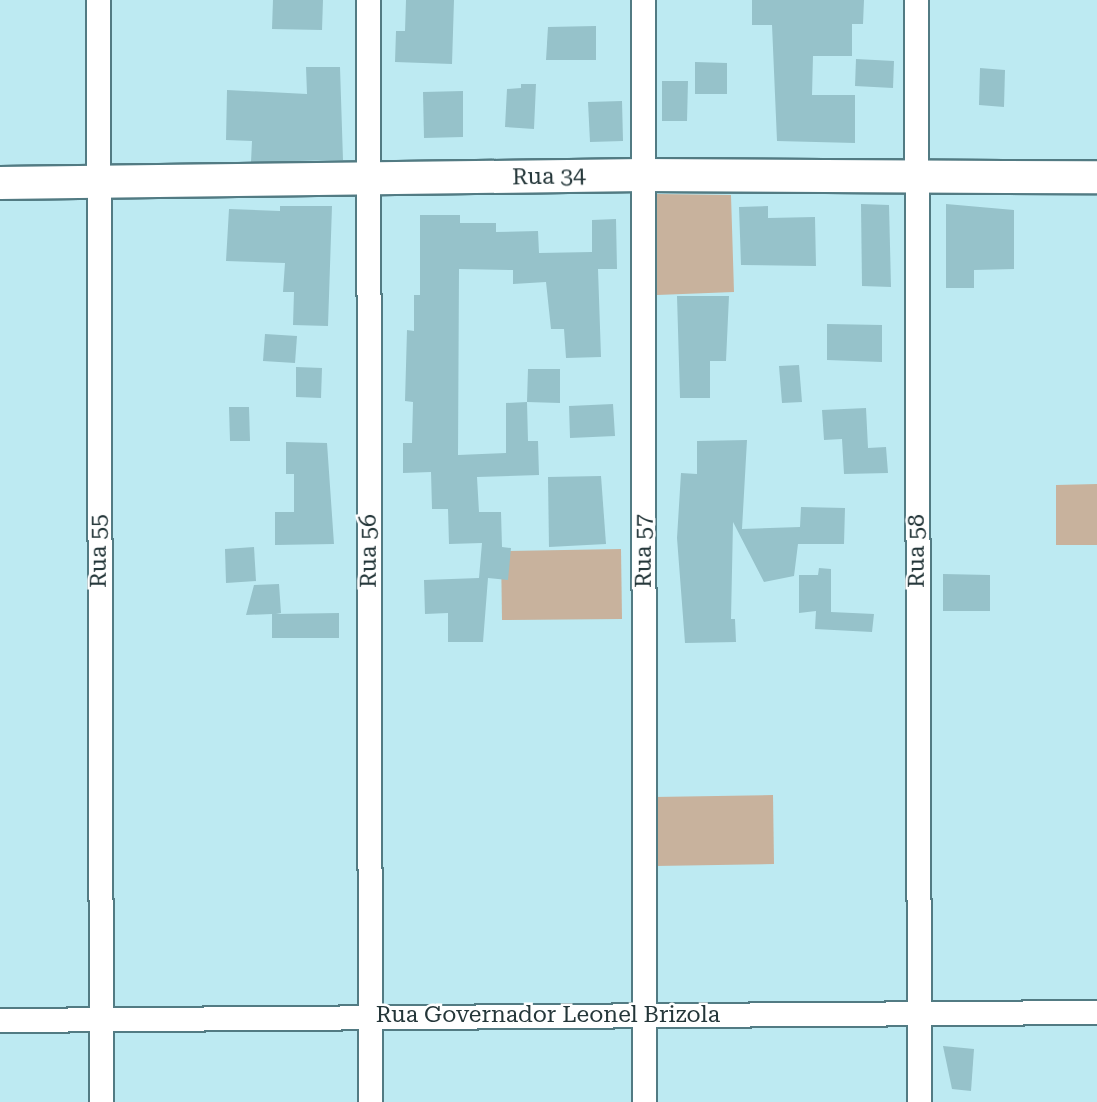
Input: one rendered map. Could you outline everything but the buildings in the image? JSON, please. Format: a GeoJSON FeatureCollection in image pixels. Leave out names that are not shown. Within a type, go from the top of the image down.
{"type":"FeatureCollection","features":[{"type":"Feature","properties":{"kind":"street","name":"Rua 55"},"geometry":{"type":"LineString","coordinates":[[98,0],[101,1102]]}},
{"type":"Feature","properties":{"kind":"street","name":"Rua 56"},"geometry":{"type":"LineString","coordinates":[[368,0],[370,1102]]}},
{"type":"Feature","properties":{"kind":"street","name":"Rua 57"},"geometry":{"type":"LineString","coordinates":[[643,0],[644,1102]]}},
{"type":"Feature","properties":{"kind":"street","name":"Rua 58"},"geometry":{"type":"LineString","coordinates":[[916,0],[919,1102]]}},
{"type":"Feature","properties":{"kind":"street","name":"Rua 34"},"geometry":{"type":"LineString","coordinates":[[0,183],[98,184],[644,175],[1097,177]]}},
{"type":"Feature","properties":{"kind":"street","name":"Rua Governador Leonel Brizola"},"geometry":{"type":"LineString","coordinates":[[0,1020],[369,1014],[643,1016],[1097,1012]]}},
{"type":"Feature","properties":{"kind":"shaded area"},"geometry":{"type":"Polygon","coordinates":[[[657,194],[731,195],[734,292],[657,295],[657,194]]]}},
{"type":"Feature","properties":{"kind":"shaded area"},"geometry":{"type":"Polygon","coordinates":[[[1097,484],[1097,545],[1056,545],[1056,485],[1097,484]]]}},
{"type":"Feature","properties":{"kind":"shaded area"},"geometry":{"type":"Polygon","coordinates":[[[621,549],[622,619],[502,620],[501,551],[621,549]]]}},
{"type":"Feature","properties":{"kind":"shaded area"},"geometry":{"type":"Polygon","coordinates":[[[773,795],[774,864],[655,866],[654,797],[773,795]]]}}]}
